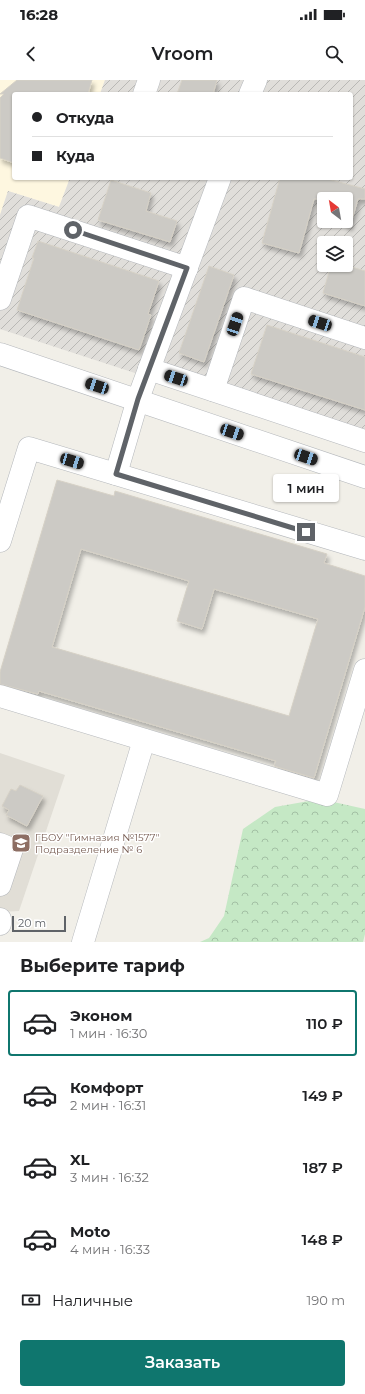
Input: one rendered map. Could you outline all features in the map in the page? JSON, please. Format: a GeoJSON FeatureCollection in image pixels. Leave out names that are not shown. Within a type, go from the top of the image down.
{"type":"FeatureCollection","features":[{"type":"Feature","properties":{"kind":"street"},"geometry":{"type":"LineString","coordinates":[[145,92],[149,80]]}},
{"type":"Feature","properties":{"kind":"street"},"geometry":{"type":"LineString","coordinates":[[251,92],[256,80]]}},
{"type":"Feature","properties":{"kind":"street"},"geometry":{"type":"LineString","coordinates":[[116,474],[138,399],[219,180]]}},
{"type":"Feature","properties":{"kind":"street"},"geometry":{"type":"LineString","coordinates":[[0,299],[28,216],[187,268]]}},
{"type":"Feature","properties":{"kind":"street"},"geometry":{"type":"LineString","coordinates":[[213,390],[244,298],[365,338]]}},
{"type":"Feature","properties":{"kind":"street"},"geometry":{"type":"LineString","coordinates":[[0,354],[138,399],[365,477]]}},
{"type":"Feature","properties":{"kind":"street"},"geometry":{"type":"LineString","coordinates":[[150,369],[365,441]]}},
{"type":"Feature","properties":{"kind":"street"},"geometry":{"type":"LineString","coordinates":[[0,541],[29,448],[365,549]]}},
{"type":"Feature","properties":{"kind":"street"},"geometry":{"type":"LineString","coordinates":[[0,696],[327,795],[365,670]]}},
{"type":"Feature","properties":{"kind":"street"},"geometry":{"type":"LineString","coordinates":[[83,942],[144,740]]}},
{"type":"Feature","properties":{"kind":"street"},"geometry":{"type":"LineString","coordinates":[[0,844],[12,849],[0,885]]}},
{"type":"Feature","properties":{"kind":"shaded area"},"geometry":{"type":"Polygon","coordinates":[[[0,80],[105,80],[101,92],[12,92],[12,180],[69,180],[59,207],[8,191],[0,215],[0,80]]]}},
{"type":"Feature","properties":{"kind":"shaded area"},"geometry":{"type":"Polygon","coordinates":[[[105,80],[365,80],[365,448],[0,329],[0,215],[8,191],[59,207],[69,180],[353,180],[353,92],[101,92],[105,80]]]}},
{"type":"Feature","properties":{"kind":"shaded area","name":"ГБОУ \"Гимназия №1577\" Подразделение № 6"},"geometry":{"type":"Polygon","coordinates":[[[0,753],[65,775],[19,911],[0,912],[0,753]]]}},
{"type":"Feature","properties":{"kind":"green space"},"geometry":{"type":"Polygon","coordinates":[[[320,799],[365,809],[365,934],[363,942],[200,942],[209,938],[224,916],[243,829],[275,807],[320,799]]]}},
{"type":"Feature","properties":{"kind":"building"},"geometry":{"type":"Polygon","coordinates":[[[17,80],[92,80],[89,92],[12,92],[12,162],[0,158],[0,98],[4,94],[0,94],[17,80]]]}},
{"type":"Feature","properties":{"kind":"building"},"geometry":{"type":"Polygon","coordinates":[[[182,80],[217,80],[214,92],[178,92],[182,80]]]}},
{"type":"Feature","properties":{"kind":"building"},"geometry":{"type":"Polygon","coordinates":[[[111,180],[151,193],[146,211],[177,221],[170,242],[98,220],[111,180]]]}},
{"type":"Feature","properties":{"kind":"building"},"geometry":{"type":"Polygon","coordinates":[[[279,180],[331,180],[365,189],[365,199],[358,199],[353,216],[353,192],[317,192],[317,199],[314,199],[299,253],[262,243],[279,180]]]}},
{"type":"Feature","properties":{"kind":"building"},"geometry":{"type":"Polygon","coordinates":[[[38,241],[159,281],[148,314],[151,315],[139,350],[17,310],[38,241]]]}},
{"type":"Feature","properties":{"kind":"building"},"geometry":{"type":"Polygon","coordinates":[[[209,266],[234,275],[204,362],[179,353],[209,266]]]}},
{"type":"Feature","properties":{"kind":"building"},"geometry":{"type":"Polygon","coordinates":[[[353,267],[365,271],[365,306],[323,293],[329,272],[353,272],[353,267]]]}},
{"type":"Feature","properties":{"kind":"building"},"geometry":{"type":"Polygon","coordinates":[[[267,325],[365,357],[365,410],[251,374],[267,325]]]}},
{"type":"Feature","properties":{"kind":"building"},"geometry":{"type":"Polygon","coordinates":[[[57,480],[114,496],[115,491],[327,554],[324,563],[365,576],[365,607],[314,778],[274,766],[276,761],[39,691],[38,694],[0,684],[0,672],[57,480]],[[81,549],[52,647],[289,716],[318,619],[214,589],[202,629],[177,621],[189,581],[81,549]]]}},
{"type":"Feature","properties":{"kind":"building"},"geometry":{"type":"Polygon","coordinates":[[[20,785],[43,796],[27,826],[6,815],[9,810],[2,806],[11,789],[16,791],[20,785]]]}},
{"type":"Feature","properties":{"kind":"place","name":"ГБОУ \"Гимназия №1577\" Подразделение № 6"},"geometry":{"type":"Point","coordinates":[21,843]}},
{"type":"Feature","properties":{"kind":"route"},"geometry":{"type":"LineString","coordinates":[[73,230],[187,268],[138,399],[116,474],[306,532]]}}]}
